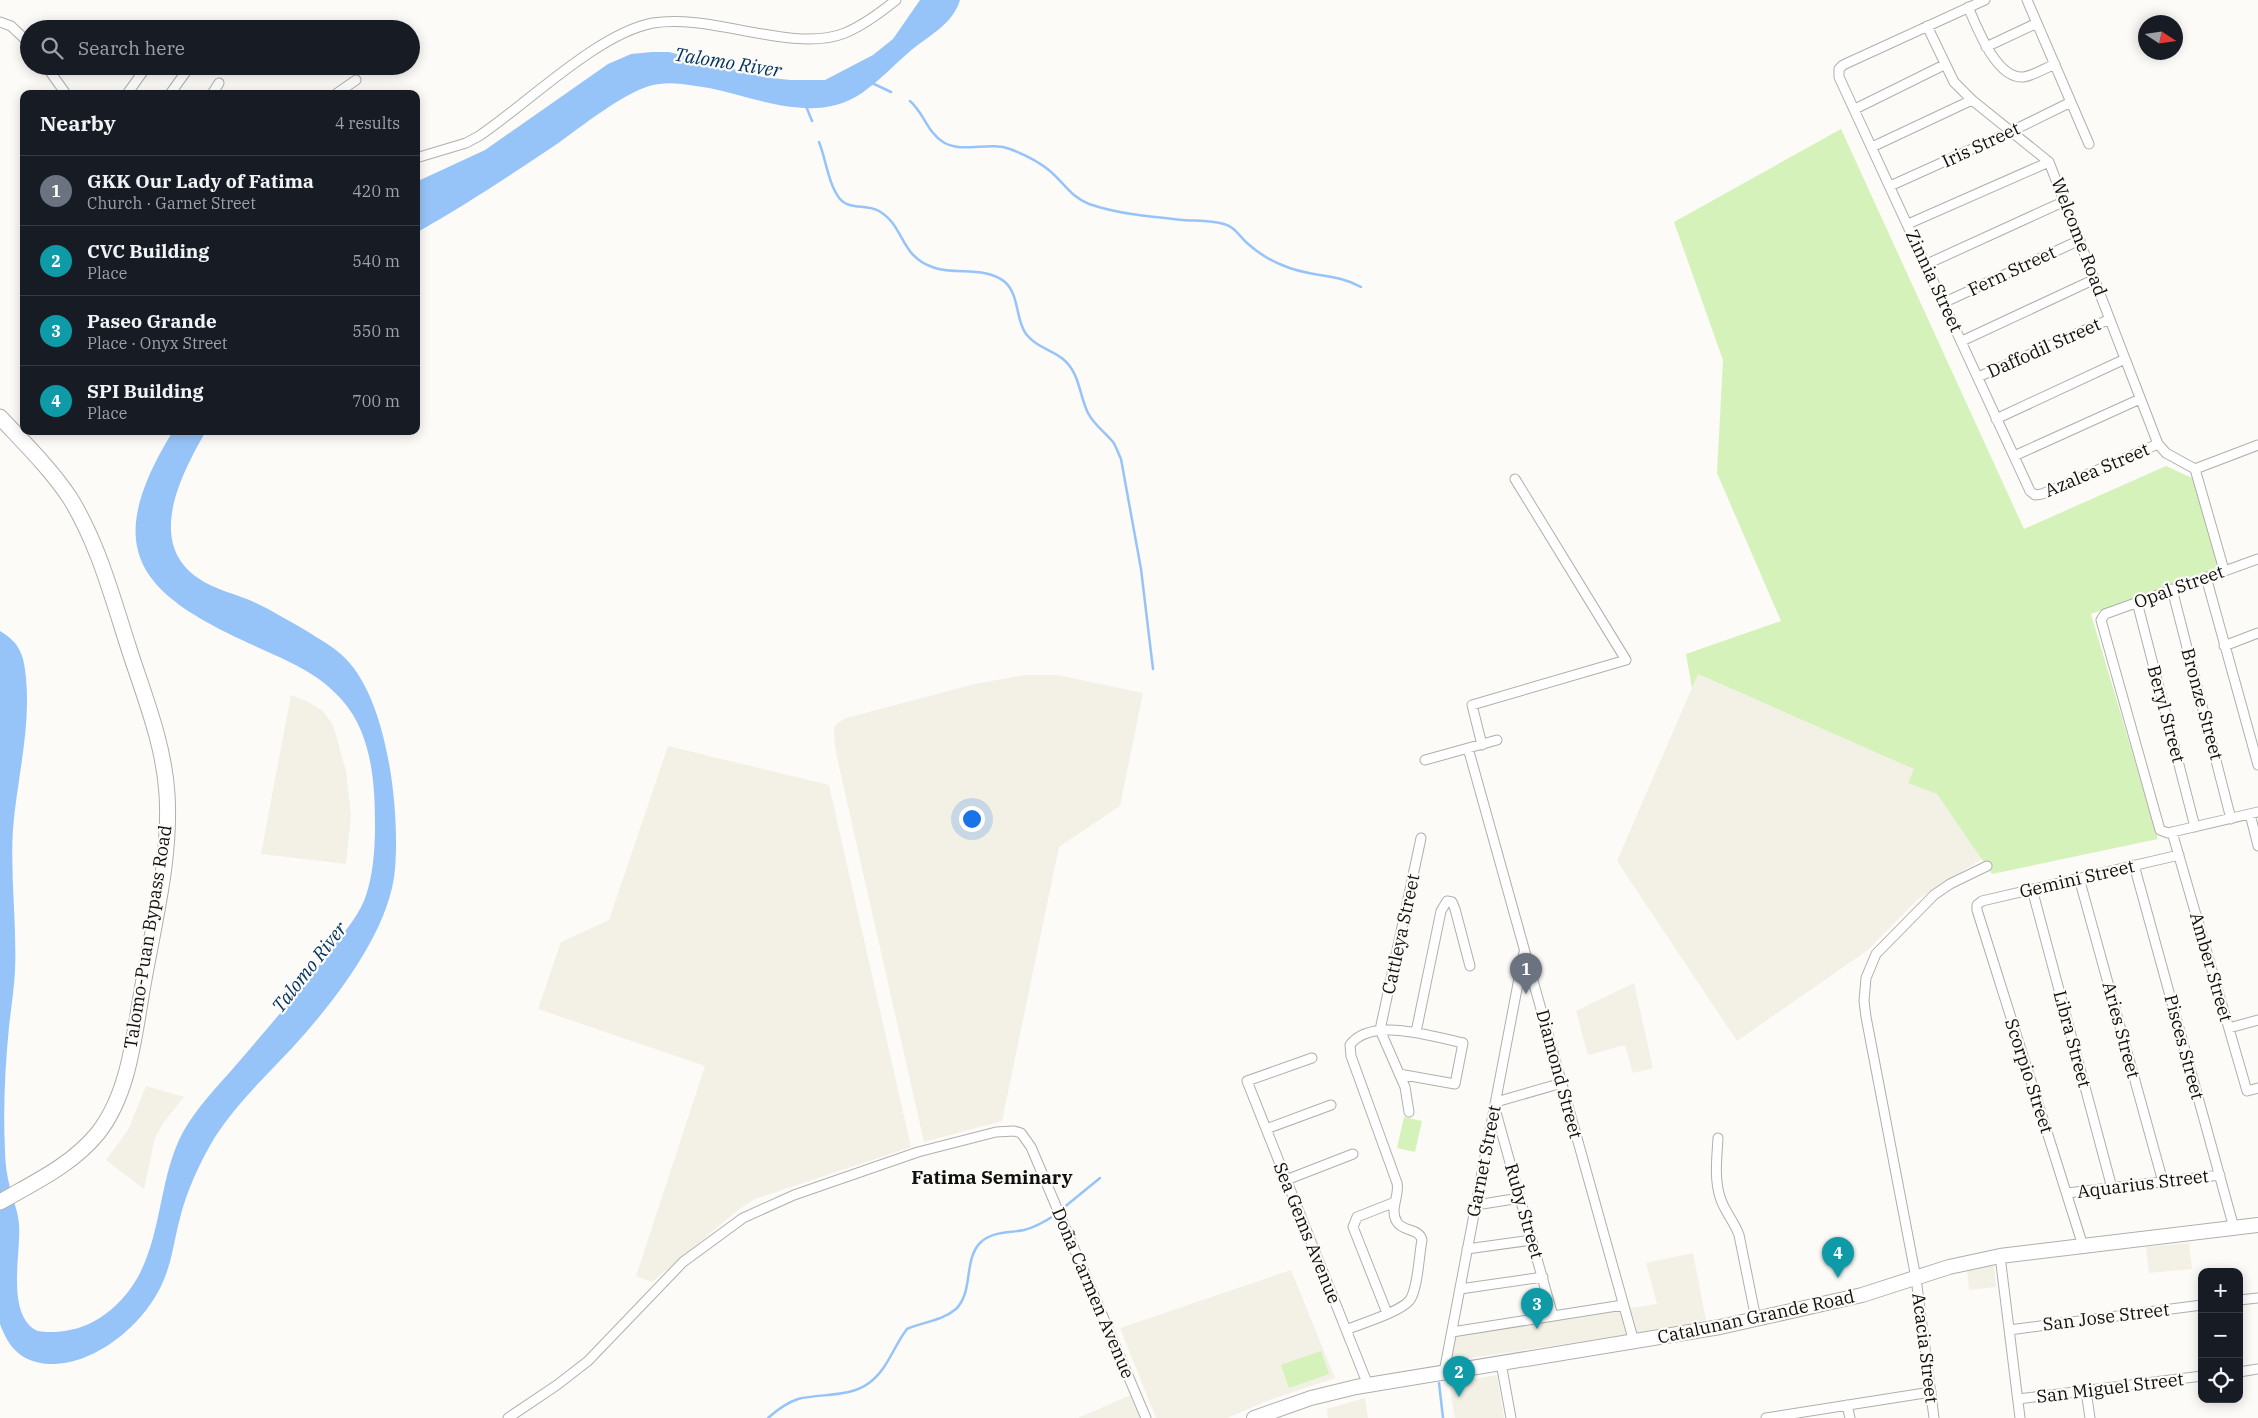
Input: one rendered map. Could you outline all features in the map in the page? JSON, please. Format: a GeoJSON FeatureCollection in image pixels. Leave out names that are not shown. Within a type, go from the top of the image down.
{"type":"FeatureCollection","features":[{"type":"Feature","properties":{"kind":"highway","name":"Talomo-Puan Bypass Road"},"geometry":{"type":"LineString","coordinates":[[0,417],[52,473],[70,499],[86,529],[107,583],[156,732],[167,794],[166,845],[162,878],[133,1042],[123,1083],[110,1115],[84,1148],[60,1168],[0,1202]]}},
{"type":"Feature","properties":{"kind":"main road","name":"Catalunan Grande Road"},"geometry":{"type":"LineString","coordinates":[[1254,1418],[1311,1398],[1368,1385],[1634,1342],[1756,1319],[1877,1291],[1967,1262],[2000,1256],[2258,1225]]}},
{"type":"Feature","properties":{"kind":"street"},"geometry":{"type":"LineString","coordinates":[[420,157],[466,143],[479,136],[586,56],[619,35],[652,23],[688,22],[772,35],[822,38],[844,34],[863,24],[896,0]]}},
{"type":"Feature","properties":{"kind":"street"},"geometry":{"type":"LineString","coordinates":[[1927,26],[1985,0]]}},
{"type":"Feature","properties":{"kind":"street"},"geometry":{"type":"LineString","coordinates":[[2027,0],[2089,144]]}},
{"type":"Feature","properties":{"kind":"street"},"geometry":{"type":"LineString","coordinates":[[1968,7],[1993,59],[2016,76],[2025,77],[2054,64]]}},
{"type":"Feature","properties":{"kind":"street"},"geometry":{"type":"LineString","coordinates":[[0,22],[11,26],[20,34]]}},
{"type":"Feature","properties":{"kind":"street"},"geometry":{"type":"LineString","coordinates":[[1986,46],[2037,22]]}},
{"type":"Feature","properties":{"kind":"street","name":"Welcome Road"},"geometry":{"type":"LineString","coordinates":[[1927,26],[1944,65],[1954,82],[1972,100],[2049,162],[2158,444]]}},
{"type":"Feature","properties":{"kind":"street","name":"Zinnia Street"},"geometry":{"type":"LineString","coordinates":[[1927,26],[1843,65],[1839,69],[1839,77],[1945,302],[2030,492],[2035,495]]}},
{"type":"Feature","properties":{"kind":"street"},"geometry":{"type":"LineString","coordinates":[[1855,108],[1944,65]]}},
{"type":"Feature","properties":{"kind":"street"},"geometry":{"type":"LineString","coordinates":[[52,75],[63,90]]}},
{"type":"Feature","properties":{"kind":"street"},"geometry":{"type":"LineString","coordinates":[[129,90],[140,75]]}},
{"type":"Feature","properties":{"kind":"street"},"geometry":{"type":"LineString","coordinates":[[173,90],[184,75]]}},
{"type":"Feature","properties":{"kind":"street"},"geometry":{"type":"LineString","coordinates":[[342,90],[356,80]]}},
{"type":"Feature","properties":{"kind":"street"},"geometry":{"type":"LineString","coordinates":[[215,90],[219,83]]}},
{"type":"Feature","properties":{"kind":"street"},"geometry":{"type":"LineString","coordinates":[[1872,147],[1972,100]]}},
{"type":"Feature","properties":{"kind":"street","name":"Iris Street"},"geometry":{"type":"LineString","coordinates":[[1890,186],[2071,102]]}},
{"type":"Feature","properties":{"kind":"street"},"geometry":{"type":"LineString","coordinates":[[1908,224],[2049,162]]}},
{"type":"Feature","properties":{"kind":"street"},"geometry":{"type":"LineString","coordinates":[[1927,264],[2065,201]]}},
{"type":"Feature","properties":{"kind":"street","name":"Fern Street"},"geometry":{"type":"LineString","coordinates":[[1945,302],[2080,240]]}},
{"type":"Feature","properties":{"kind":"street"},"geometry":{"type":"LineString","coordinates":[[1962,341],[2095,279]]}},
{"type":"Feature","properties":{"kind":"street","name":"Daffodil Street"},"geometry":{"type":"LineString","coordinates":[[1978,378],[2110,320]]}},
{"type":"Feature","properties":{"kind":"street"},"geometry":{"type":"LineString","coordinates":[[1996,418],[2125,359]]}},
{"type":"Feature","properties":{"kind":"street"},"geometry":{"type":"LineString","coordinates":[[2014,456],[2140,399]]}},
{"type":"Feature","properties":{"kind":"street"},"geometry":{"type":"LineString","coordinates":[[2158,444],[2166,453],[2196,469],[2224,570]]}},
{"type":"Feature","properties":{"kind":"street","name":"Azalea Street"},"geometry":{"type":"LineString","coordinates":[[2035,495],[2042,494],[2158,444]]}},
{"type":"Feature","properties":{"kind":"street"},"geometry":{"type":"LineString","coordinates":[[2196,469],[2258,446]]}},
{"type":"Feature","properties":{"kind":"street"},"geometry":{"type":"LineString","coordinates":[[1482,745],[1472,705],[1626,660],[1514,479]]}},
{"type":"Feature","properties":{"kind":"street","name":"Opal Street"},"geometry":{"type":"LineString","coordinates":[[2172,832],[2163,833],[2159,828],[2102,618],[2105,614],[2258,558]]}},
{"type":"Feature","properties":{"kind":"street"},"geometry":{"type":"LineString","coordinates":[[2206,577],[2258,765]]}},
{"type":"Feature","properties":{"kind":"street","name":"Bronze Street"},"geometry":{"type":"LineString","coordinates":[[2172,589],[2232,818]]}},
{"type":"Feature","properties":{"kind":"street","name":"Beryl Street"},"geometry":{"type":"LineString","coordinates":[[2137,602],[2195,827]]}},
{"type":"Feature","properties":{"kind":"street"},"geometry":{"type":"LineString","coordinates":[[2224,646],[2258,633]]}},
{"type":"Feature","properties":{"kind":"street"},"geometry":{"type":"LineString","coordinates":[[1425,760],[1497,740]]}},
{"type":"Feature","properties":{"kind":"street","name":"Diamond Street"},"geometry":{"type":"LineString","coordinates":[[1468,748],[1634,1342]]}},
{"type":"Feature","properties":{"kind":"street"},"geometry":{"type":"LineString","coordinates":[[2172,832],[2254,813],[2258,845]]}},
{"type":"Feature","properties":{"kind":"street","name":"Amber Street"},"geometry":{"type":"LineString","coordinates":[[2172,832],[2247,1091],[2258,1088]]}},
{"type":"Feature","properties":{"kind":"street","name":"Cattleya Street"},"geometry":{"type":"LineString","coordinates":[[1380,1030],[1421,838]]}},
{"type":"Feature","properties":{"kind":"street","name":"Gemini Street"},"geometry":{"type":"LineString","coordinates":[[1977,905],[1982,901],[2179,855]]}},
{"type":"Feature","properties":{"kind":"street","name":"Pisces Street"},"geometry":{"type":"LineString","coordinates":[[2134,865],[2234,1228]]}},
{"type":"Feature","properties":{"kind":"street","name":"Acacia Street"},"geometry":{"type":"LineString","coordinates":[[1934,1418],[1916,1278],[1866,1016],[1864,1001],[1866,978],[1876,954],[1927,901],[1950,884],[1987,866]]}},
{"type":"Feature","properties":{"kind":"street","name":"Aries Street"},"geometry":{"type":"LineString","coordinates":[[2079,878],[2163,1182]]}},
{"type":"Feature","properties":{"kind":"street","name":"Libra Street"},"geometry":{"type":"LineString","coordinates":[[2032,889],[2112,1188]]}},
{"type":"Feature","properties":{"kind":"street"},"geometry":{"type":"LineString","coordinates":[[1416,1032],[1441,911],[1447,901],[1452,902],[1455,909],[1470,966]]}},
{"type":"Feature","properties":{"kind":"street","name":"Scorpio Street"},"geometry":{"type":"LineString","coordinates":[[1977,905],[1977,912],[2083,1246]]}},
{"type":"Feature","properties":{"kind":"street","name":"Garnet Street"},"geometry":{"type":"LineString","coordinates":[[1444,1372],[1525,949]]}},
{"type":"Feature","properties":{"kind":"street"},"geometry":{"type":"LineString","coordinates":[[2228,1028],[2258,1020]]}},
{"type":"Feature","properties":{"kind":"street"},"geometry":{"type":"LineString","coordinates":[[1346,1330],[1404,1305],[1412,1296],[1422,1240],[1417,1232],[1402,1227],[1394,1215],[1398,1188],[1350,1050],[1352,1042],[1380,1030],[1397,1029],[1463,1043],[1455,1084],[1400,1074]]}},
{"type":"Feature","properties":{"kind":"street"},"geometry":{"type":"LineString","coordinates":[[1380,1030],[1400,1074],[1409,1112]]}},
{"type":"Feature","properties":{"kind":"street","name":"Sea Gems Avenue"},"geometry":{"type":"LineString","coordinates":[[1312,1058],[1247,1081],[1368,1385]]}},
{"type":"Feature","properties":{"kind":"street"},"geometry":{"type":"LineString","coordinates":[[1495,1104],[1562,1083]]}},
{"type":"Feature","properties":{"kind":"street","name":"Ruby Street"},"geometry":{"type":"LineString","coordinates":[[1495,1104],[1553,1316]]}},
{"type":"Feature","properties":{"kind":"street"},"geometry":{"type":"LineString","coordinates":[[1266,1129],[1331,1105]]}},
{"type":"Feature","properties":{"kind":"street","name":"Doña Carmen Avenue"},"geometry":{"type":"LineString","coordinates":[[508,1418],[557,1385],[588,1361],[683,1262],[723,1231],[761,1208],[918,1152],[978,1136],[1014,1131],[1021,1133],[1031,1147],[1146,1418]]}},
{"type":"Feature","properties":{"kind":"street"},"geometry":{"type":"LineString","coordinates":[[1718,1138],[1717,1183],[1720,1197],[1735,1225],[1738,1235],[1756,1319]]}},
{"type":"Feature","properties":{"kind":"street"},"geometry":{"type":"LineString","coordinates":[[1286,1180],[1353,1154]]}},
{"type":"Feature","properties":{"kind":"street","name":"Aquarius Street"},"geometry":{"type":"LineString","coordinates":[[2067,1193],[2220,1175]]}},
{"type":"Feature","properties":{"kind":"street"},"geometry":{"type":"LineString","coordinates":[[1476,1205],[1520,1198]]}},
{"type":"Feature","properties":{"kind":"street"},"geometry":{"type":"LineString","coordinates":[[1387,1313],[1353,1227],[1357,1217],[1395,1202]]}},
{"type":"Feature","properties":{"kind":"street"},"geometry":{"type":"LineString","coordinates":[[1467,1249],[1532,1240]]}},
{"type":"Feature","properties":{"kind":"street"},"geometry":{"type":"LineString","coordinates":[[2000,1256],[2020,1418]]}},
{"type":"Feature","properties":{"kind":"street"},"geometry":{"type":"LineString","coordinates":[[1460,1289],[1543,1277]]}},
{"type":"Feature","properties":{"kind":"street"},"geometry":{"type":"LineString","coordinates":[[2243,1300],[2258,1298]]}},
{"type":"Feature","properties":{"kind":"street"},"geometry":{"type":"LineString","coordinates":[[1452,1332],[1623,1305]]}},
{"type":"Feature","properties":{"kind":"street","name":"San Jose Street"},"geometry":{"type":"LineString","coordinates":[[2009,1330],[2198,1306]]}},
{"type":"Feature","properties":{"kind":"street"},"geometry":{"type":"LineString","coordinates":[[1501,1363],[1511,1418]]}},
{"type":"Feature","properties":{"kind":"street"},"geometry":{"type":"LineString","coordinates":[[2243,1371],[2258,1369]]}},
{"type":"Feature","properties":{"kind":"street","name":"San Miguel Street"},"geometry":{"type":"LineString","coordinates":[[2018,1399],[2198,1376]]}},
{"type":"Feature","properties":{"kind":"street"},"geometry":{"type":"LineString","coordinates":[[2086,1390],[2090,1418]]}},
{"type":"Feature","properties":{"kind":"street"},"geometry":{"type":"LineString","coordinates":[[1768,1418],[1931,1392]]}},
{"type":"Feature","properties":{"kind":"street"},"geometry":{"type":"LineString","coordinates":[[1847,1405],[1850,1418]]}},
{"type":"Feature","properties":{"kind":"shaded area"},"geometry":{"type":"Polygon","coordinates":[[[1698,674],[1915,769],[1909,783],[1937,794],[1983,858],[1918,899],[1868,950],[1737,1041],[1617,861],[1698,674]]]}},
{"type":"Feature","properties":{"kind":"shaded area"},"geometry":{"type":"Polygon","coordinates":[[[1025,675],[1057,675],[1143,693],[1120,806],[1059,847],[1002,1121],[924,1142],[840,771],[835,747],[834,729],[836,724],[846,718],[975,684],[1025,675]]]}},
{"type":"Feature","properties":{"kind":"shaded area"},"geometry":{"type":"Polygon","coordinates":[[[291,695],[323,711],[333,725],[346,771],[351,815],[346,864],[261,854],[291,695]]]}},
{"type":"Feature","properties":{"kind":"shaded area"},"geometry":{"type":"Polygon","coordinates":[[[668,746],[829,785],[911,1147],[755,1199],[738,1210],[652,1282],[636,1276],[705,1066],[538,1009],[561,942],[609,920],[668,746]]]}},
{"type":"Feature","properties":{"kind":"shaded area"},"geometry":{"type":"Polygon","coordinates":[[[1634,983],[1653,1068],[1633,1073],[1625,1045],[1588,1055],[1576,1011],[1634,983]]]}},
{"type":"Feature","properties":{"kind":"shaded area"},"geometry":{"type":"Polygon","coordinates":[[[146,1086],[184,1097],[164,1122],[155,1138],[144,1189],[106,1160],[128,1130],[146,1086]]]}},
{"type":"Feature","properties":{"kind":"shaded area"},"geometry":{"type":"Polygon","coordinates":[[[2189,1243],[2192,1269],[2149,1273],[2146,1247],[2189,1243]]]}},
{"type":"Feature","properties":{"kind":"shaded area"},"geometry":{"type":"Polygon","coordinates":[[[1693,1253],[1706,1320],[1664,1329],[1450,1361],[1455,1335],[1657,1304],[1646,1263],[1693,1253]]]}},
{"type":"Feature","properties":{"kind":"shaded area"},"geometry":{"type":"Polygon","coordinates":[[[1994,1264],[1996,1287],[1969,1290],[1967,1269],[1994,1264]]]}},
{"type":"Feature","properties":{"kind":"shaded area"},"geometry":{"type":"Polygon","coordinates":[[[1291,1270],[1335,1378],[1272,1399],[1227,1418],[1156,1418],[1120,1328],[1291,1270]]]}},
{"type":"Feature","properties":{"kind":"shaded area"},"geometry":{"type":"Polygon","coordinates":[[[1497,1375],[1504,1418],[1455,1418],[1449,1383],[1497,1375]]]}},
{"type":"Feature","properties":{"kind":"shaded area"},"geometry":{"type":"Polygon","coordinates":[[[1131,1395],[1141,1418],[1078,1418],[1131,1395]]]}},
{"type":"Feature","properties":{"kind":"shaded area"},"geometry":{"type":"Polygon","coordinates":[[[1365,1398],[1368,1418],[1328,1418],[1327,1409],[1365,1398]]]}},
{"type":"Feature","properties":{"kind":"green space"},"geometry":{"type":"Polygon","coordinates":[[[1841,129],[2024,529],[2166,466],[2194,479],[2220,566],[2091,614],[2158,839],[1992,874],[1937,794],[1908,783],[1914,769],[1698,674],[1692,688],[1686,654],[1781,621],[1717,473],[1723,360],[1674,222],[1841,129]]]}},
{"type":"Feature","properties":{"kind":"green space"},"geometry":{"type":"Polygon","coordinates":[[[1404,1117],[1422,1121],[1415,1152],[1397,1148],[1404,1117]]]}},
{"type":"Feature","properties":{"kind":"green space"},"geometry":{"type":"Polygon","coordinates":[[[1321,1351],[1329,1374],[1289,1388],[1281,1365],[1321,1351]]]}},
{"type":"Feature","properties":{"kind":"water"},"geometry":{"type":"Polygon","coordinates":[[[920,0],[960,0],[945,24],[862,93],[844,102],[826,107],[806,108],[767,102],[686,84],[664,83],[649,86],[626,96],[505,179],[420,231],[420,180],[485,150],[608,64],[631,54],[669,52],[763,77],[790,80],[825,80],[873,55],[893,39],[920,0]]]}},
{"type":"Feature","properties":{"kind":"water"},"geometry":{"type":"Polygon","coordinates":[[[171,435],[204,435],[187,467],[173,507],[171,527],[174,546],[182,563],[205,582],[262,606],[327,643],[346,659],[360,678],[372,702],[388,758],[395,818],[395,869],[391,893],[383,917],[358,964],[326,1009],[252,1090],[209,1147],[194,1176],[186,1197],[168,1268],[154,1299],[131,1327],[101,1350],[84,1358],[67,1362],[40,1363],[18,1353],[8,1341],[0,1324],[0,631],[12,640],[20,650],[25,670],[27,697],[25,735],[13,829],[15,971],[6,1057],[4,1120],[6,1169],[19,1224],[17,1292],[23,1316],[34,1329],[58,1332],[79,1328],[88,1324],[114,1307],[136,1281],[152,1240],[174,1152],[183,1132],[201,1105],[294,997],[352,922],[364,901],[370,883],[373,864],[375,810],[370,760],[366,743],[352,713],[332,690],[312,674],[291,662],[215,627],[183,607],[159,587],[143,564],[136,538],[138,508],[151,473],[171,435]]]}},
{"type":"Feature","properties":{"kind":"waterway"},"geometry":{"type":"LineString","coordinates":[[872,83],[891,92]]}},
{"type":"Feature","properties":{"kind":"waterway"},"geometry":{"type":"LineString","coordinates":[[910,101],[933,133],[943,142],[959,147],[993,146],[1015,151],[1045,167],[1072,194],[1089,204],[1135,215],[1209,221],[1228,225],[1259,253],[1277,263],[1302,272],[1341,279],[1361,287]]}},
{"type":"Feature","properties":{"kind":"waterway"},"geometry":{"type":"LineString","coordinates":[[806,106],[812,121]]}},
{"type":"Feature","properties":{"kind":"waterway"},"geometry":{"type":"LineString","coordinates":[[819,142],[830,179],[840,199],[848,205],[879,211],[894,225],[915,257],[923,263],[944,270],[989,274],[1005,282],[1013,294],[1020,322],[1026,334],[1030,339],[1063,359],[1073,371],[1090,417],[1113,442],[1121,459],[1141,569],[1153,669]]}},
{"type":"Feature","properties":{"kind":"waterway"},"geometry":{"type":"LineString","coordinates":[[1062,1209],[1100,1178]]}},
{"type":"Feature","properties":{"kind":"waterway"},"geometry":{"type":"LineString","coordinates":[[768,1418],[782,1407],[798,1399],[853,1391],[869,1383],[886,1365],[907,1329],[938,1319],[956,1309],[962,1302],[972,1257],[975,1249],[981,1242],[996,1234],[1033,1227],[1055,1215]]}},
{"type":"Feature","properties":{"kind":"waterway"},"geometry":{"type":"LineString","coordinates":[[1439,1383],[1443,1418]]}},
{"type":"Feature","properties":{"kind":"place","name":"GKK Our Lady of Fatima"},"geometry":{"type":"Point","coordinates":[1526,994]}},
{"type":"Feature","properties":{"kind":"place","name":"SPI Building"},"geometry":{"type":"Point","coordinates":[1838,1278]}},
{"type":"Feature","properties":{"kind":"place","name":"Paseo Grande"},"geometry":{"type":"Point","coordinates":[1537,1329]}},
{"type":"Feature","properties":{"kind":"place","name":"CVC Building"},"geometry":{"type":"Point","coordinates":[1459,1397]}},
{"type":"Feature","properties":{"kind":"district","name":"Fatima Seminary"},"geometry":{"type":"Point","coordinates":[992,1177]}},
{"type":"Feature","properties":{"kind":"water label","name":"Talomo River"},"geometry":{"type":"Point","coordinates":[728,62]}},
{"type":"Feature","properties":{"kind":"water label","name":"Talomo River"},"geometry":{"type":"Point","coordinates":[309,967]}}]}
